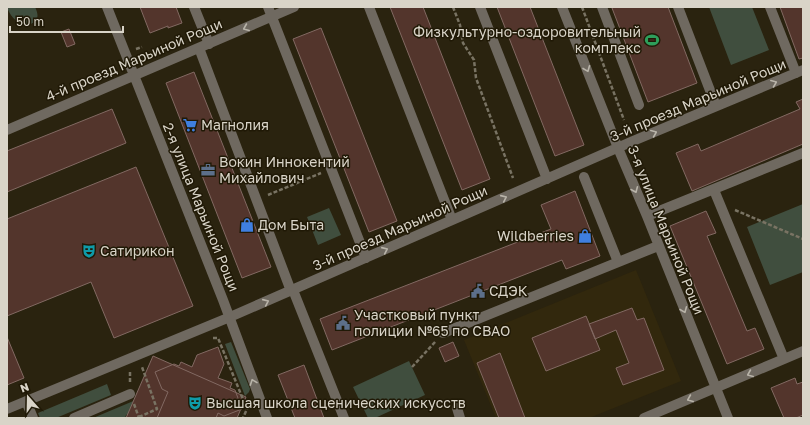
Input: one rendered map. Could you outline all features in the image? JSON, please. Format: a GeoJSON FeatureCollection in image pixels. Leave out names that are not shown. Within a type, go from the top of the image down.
{"type":"FeatureCollection","features":[{"type":"Feature","properties":{"kind":"street","name":"2-я улица Марьиной Рощи"},"geometry":{"type":"LineString","coordinates":[[107,7],[230,317],[267,418]]}},
{"type":"Feature","properties":{"kind":"street"},"geometry":{"type":"LineString","coordinates":[[194,7],[209,44]]}},
{"type":"Feature","properties":{"kind":"street","name":"4-й проезд Марьиной Рощи"},"geometry":{"type":"LineString","coordinates":[[7,130],[209,44],[270,12],[294,7]]}},
{"type":"Feature","properties":{"kind":"street"},"geometry":{"type":"LineString","coordinates":[[369,7],[452,220]]}},
{"type":"Feature","properties":{"kind":"street"},"geometry":{"type":"LineString","coordinates":[[480,7],[547,179]]}},
{"type":"Feature","properties":{"kind":"street","name":"3-я улица Марьиной Рощи"},"geometry":{"type":"LineString","coordinates":[[562,7],[728,418]]}},
{"type":"Feature","properties":{"kind":"street"},"geometry":{"type":"LineString","coordinates":[[602,7],[639,106]]}},
{"type":"Feature","properties":{"kind":"street"},"geometry":{"type":"LineString","coordinates":[[678,7],[716,106]]}},
{"type":"Feature","properties":{"kind":"street"},"geometry":{"type":"LineString","coordinates":[[770,7],[799,72]]}},
{"type":"Feature","properties":{"kind":"street"},"geometry":{"type":"LineString","coordinates":[[270,12],[366,258]]}},
{"type":"Feature","properties":{"kind":"street"},"geometry":{"type":"LineString","coordinates":[[198,48],[256,200],[344,418]]}},
{"type":"Feature","properties":{"kind":"street","name":"3-й проезд Марьиной Рощи"},"geometry":{"type":"LineString","coordinates":[[7,409],[230,317],[618,148],[799,72]]}},
{"type":"Feature","properties":{"kind":"street"},"geometry":{"type":"LineString","coordinates":[[647,216],[803,153]]}},
{"type":"Feature","properties":{"kind":"street"},"geometry":{"type":"LineString","coordinates":[[584,176],[618,262]]}},
{"type":"Feature","properties":{"kind":"street"},"geometry":{"type":"LineString","coordinates":[[714,190],[784,359]]}},
{"type":"Feature","properties":{"kind":"street"},"geometry":{"type":"LineString","coordinates":[[443,333],[658,246]]}},
{"type":"Feature","properties":{"kind":"street"},"geometry":{"type":"LineString","coordinates":[[644,418],[803,351]]}},
{"type":"Feature","properties":{"kind":"street"},"geometry":{"type":"LineString","coordinates":[[74,418],[130,394]]}},
{"type":"Feature","properties":{"kind":"street"},"geometry":{"type":"LineString","coordinates":[[26,401],[33,418]]}},
{"type":"Feature","properties":{"kind":"street"},"geometry":{"type":"LineString","coordinates":[[457,408],[460,418]]}},
{"type":"Feature","properties":{"kind":"path"},"geometry":{"type":"LineString","coordinates":[[453,7],[460,25],[462,43],[474,60],[476,78],[513,178]]}},
{"type":"Feature","properties":{"kind":"path"},"geometry":{"type":"LineString","coordinates":[[582,7],[624,120]]}},
{"type":"Feature","properties":{"kind":"path"},"geometry":{"type":"LineString","coordinates":[[256,200],[331,169]]}},
{"type":"Feature","properties":{"kind":"path"},"geometry":{"type":"LineString","coordinates":[[720,204],[803,239]]}},
{"type":"Feature","properties":{"kind":"path"},"geometry":{"type":"LineString","coordinates":[[412,366],[443,333]]}},
{"type":"Feature","properties":{"kind":"path"},"geometry":{"type":"LineString","coordinates":[[211,338],[218,338],[247,409],[243,418]]}},
{"type":"Feature","properties":{"kind":"path"},"geometry":{"type":"LineString","coordinates":[[130,394],[130,371],[148,364]]}},
{"type":"Feature","properties":{"kind":"path"},"geometry":{"type":"LineString","coordinates":[[137,411],[139,417],[157,409],[150,394],[142,367]]}},
{"type":"Feature","properties":{"kind":"shaded area"},"geometry":{"type":"Polygon","coordinates":[[[636,270],[681,381],[589,418],[496,418],[464,340],[636,270]]]}},
{"type":"Feature","properties":{"kind":"green space"},"geometry":{"type":"Polygon","coordinates":[[[7,7],[35,7],[37,11],[37,18],[31,24],[23,26],[13,18],[7,7]]]}},
{"type":"Feature","properties":{"kind":"green space"},"geometry":{"type":"Polygon","coordinates":[[[709,7],[752,7],[769,50],[731,65],[709,7]]]}},
{"type":"Feature","properties":{"kind":"green space"},"geometry":{"type":"Polygon","coordinates":[[[803,204],[803,272],[770,285],[747,227],[803,204]]]}},
{"type":"Feature","properties":{"kind":"green space"},"geometry":{"type":"Polygon","coordinates":[[[329,208],[341,235],[318,245],[307,217],[329,208]]]}},
{"type":"Feature","properties":{"kind":"green space"},"geometry":{"type":"Polygon","coordinates":[[[231,342],[250,389],[245,396],[225,344],[231,342]]]}},
{"type":"Feature","properties":{"kind":"green space"},"geometry":{"type":"Polygon","coordinates":[[[409,361],[425,395],[375,418],[368,418],[353,387],[409,361]]]}},
{"type":"Feature","properties":{"kind":"green space"},"geometry":{"type":"Polygon","coordinates":[[[107,384],[111,395],[56,418],[40,418],[38,413],[107,384]]]}},
{"type":"Feature","properties":{"kind":"green space"},"geometry":{"type":"Polygon","coordinates":[[[162,389],[165,399],[126,415],[125,418],[93,418],[162,389]]]}},
{"type":"Feature","properties":{"kind":"building"},"geometry":{"type":"Polygon","coordinates":[[[140,7],[176,7],[182,23],[168,28],[168,26],[150,33],[140,7]]]}},
{"type":"Feature","properties":{"kind":"building"},"geometry":{"type":"Polygon","coordinates":[[[390,7],[423,7],[490,179],[462,190],[390,7]]]}},
{"type":"Feature","properties":{"kind":"building"},"geometry":{"type":"Polygon","coordinates":[[[497,7],[530,7],[584,145],[555,156],[497,7]]]}},
{"type":"Feature","properties":{"kind":"building","name":"Физкультурно-оздоровительный комплекс"},"geometry":{"type":"Polygon","coordinates":[[[668,7],[697,83],[648,102],[612,8],[668,7]]]}},
{"type":"Feature","properties":{"kind":"building"},"geometry":{"type":"Polygon","coordinates":[[[780,7],[803,7],[803,58],[799,59],[780,7]]]}},
{"type":"Feature","properties":{"kind":"building"},"geometry":{"type":"Polygon","coordinates":[[[321,28],[397,221],[369,232],[293,39],[321,28]]]}},
{"type":"Feature","properties":{"kind":"building"},"geometry":{"type":"Polygon","coordinates":[[[69,29],[75,44],[67,47],[61,32],[69,29]]]}},
{"type":"Feature","properties":{"kind":"building"},"geometry":{"type":"Polygon","coordinates":[[[194,72],[271,267],[242,278],[166,83],[194,72]]]}},
{"type":"Feature","properties":{"kind":"building"},"geometry":{"type":"Polygon","coordinates":[[[803,99],[803,144],[692,191],[676,153],[698,144],[701,151],[800,109],[796,102],[803,99]]]}},
{"type":"Feature","properties":{"kind":"building"},"geometry":{"type":"Polygon","coordinates":[[[112,109],[126,143],[7,192],[7,151],[112,109]]]}},
{"type":"Feature","properties":{"kind":"building","name":"Сатирикон"},"geometry":{"type":"Polygon","coordinates":[[[136,167],[193,306],[114,338],[91,282],[7,316],[7,219],[136,167]]]}},
{"type":"Feature","properties":{"kind":"building"},"geometry":{"type":"Polygon","coordinates":[[[575,191],[600,256],[566,269],[562,260],[332,350],[320,319],[551,229],[541,205],[575,191]]]}},
{"type":"Feature","properties":{"kind":"building"},"geometry":{"type":"Polygon","coordinates":[[[706,211],[716,233],[707,236],[747,331],[755,328],[764,349],[727,364],[670,226],[706,211]]]}},
{"type":"Feature","properties":{"kind":"building"},"geometry":{"type":"Polygon","coordinates":[[[632,308],[637,320],[644,318],[664,370],[623,385],[616,368],[629,363],[616,330],[595,339],[589,324],[632,308]]]}},
{"type":"Feature","properties":{"kind":"building"},"geometry":{"type":"Polygon","coordinates":[[[586,316],[600,350],[546,371],[532,338],[586,316]]]}},
{"type":"Feature","properties":{"kind":"building"},"geometry":{"type":"Polygon","coordinates":[[[7,337],[24,378],[7,385],[7,337]]]}},
{"type":"Feature","properties":{"kind":"building"},"geometry":{"type":"Polygon","coordinates":[[[453,342],[459,356],[445,362],[439,348],[453,342]]]}},
{"type":"Feature","properties":{"kind":"building"},"geometry":{"type":"Polygon","coordinates":[[[218,347],[224,364],[218,378],[232,383],[230,388],[235,390],[242,409],[224,416],[218,413],[216,418],[157,418],[168,392],[162,389],[155,372],[174,364],[179,366],[181,362],[192,367],[197,355],[218,347]]]}},
{"type":"Feature","properties":{"kind":"building"},"geometry":{"type":"Polygon","coordinates":[[[500,353],[525,418],[499,418],[477,363],[500,353]]]}},
{"type":"Feature","properties":{"kind":"building"},"geometry":{"type":"Polygon","coordinates":[[[153,356],[246,397],[237,418],[126,418],[153,356]]]}},
{"type":"Feature","properties":{"kind":"building"},"geometry":{"type":"Polygon","coordinates":[[[304,365],[324,418],[295,418],[278,375],[304,365]]]}},
{"type":"Feature","properties":{"kind":"building"},"geometry":{"type":"Polygon","coordinates":[[[795,378],[797,384],[803,382],[803,415],[796,418],[784,418],[771,388],[795,378]]]}},
{"type":"Feature","properties":{"kind":"place","name":"Физкультурно-оздоровительный комплекс"},"geometry":{"type":"Point","coordinates":[652,40]}},
{"type":"Feature","properties":{"kind":"place","name":"Магнолия"},"geometry":{"type":"Point","coordinates":[190,125]}},
{"type":"Feature","properties":{"kind":"place","name":"Вокин Иннокентий Михайлович"},"geometry":{"type":"Point","coordinates":[208,170]}},
{"type":"Feature","properties":{"kind":"place","name":"Дом Быта"},"geometry":{"type":"Point","coordinates":[247,225]}},
{"type":"Feature","properties":{"kind":"place","name":"Wildberries"},"geometry":{"type":"Point","coordinates":[585,236]}},
{"type":"Feature","properties":{"kind":"place","name":"Сатирикон"},"geometry":{"type":"Point","coordinates":[89,251]}},
{"type":"Feature","properties":{"kind":"place","name":"СДЭК"},"geometry":{"type":"Point","coordinates":[478,291]}},
{"type":"Feature","properties":{"kind":"place","name":"Участковый пункт полиции №65 по СВАО"},"geometry":{"type":"Point","coordinates":[343,323]}},
{"type":"Feature","properties":{"kind":"place","name":"Высшая школа сценических искусств"},"geometry":{"type":"Point","coordinates":[195,403]}}]}
